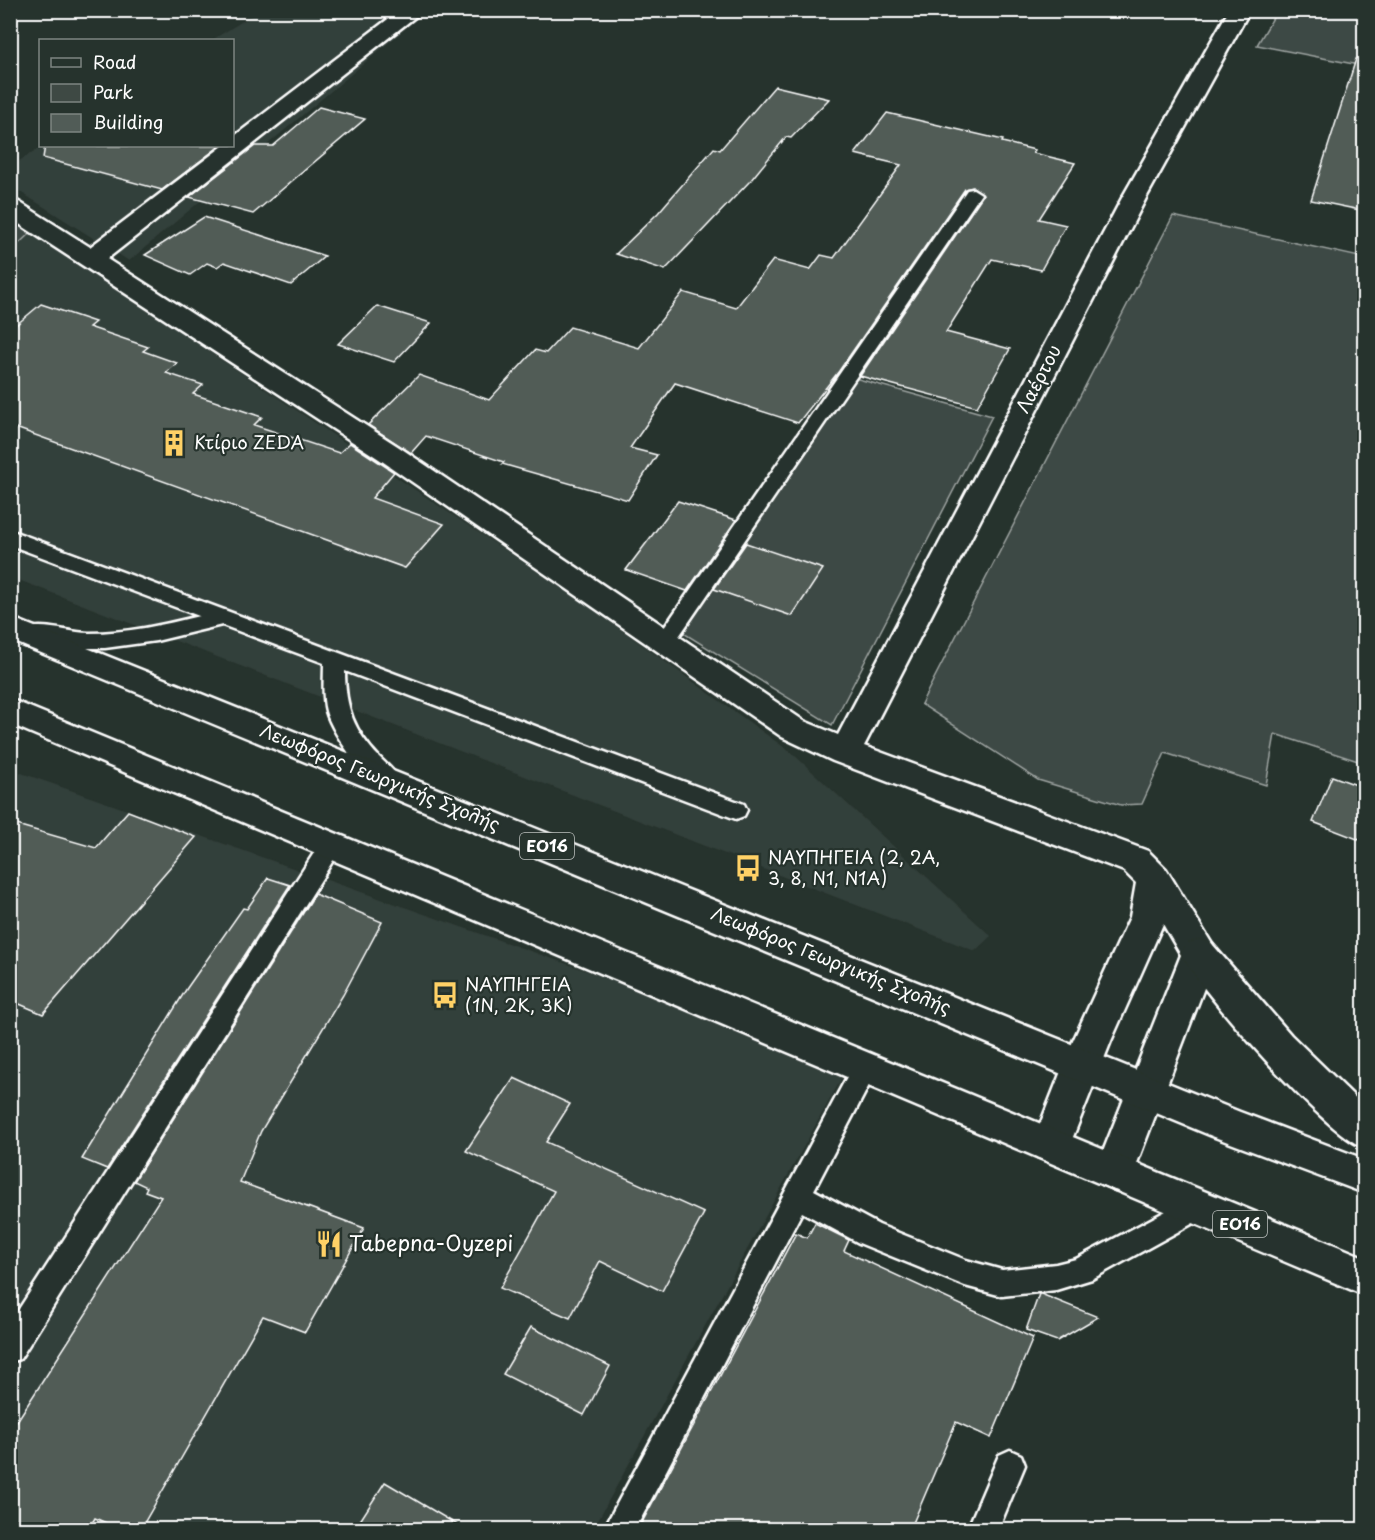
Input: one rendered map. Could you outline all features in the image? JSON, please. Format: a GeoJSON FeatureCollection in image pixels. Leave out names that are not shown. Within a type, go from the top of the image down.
{"type":"FeatureCollection","features":[{"type":"Feature","properties":{"kind":"street"},"geometry":{"type":"LineString","coordinates":[[89,260],[409,13],[405,10]]}},
{"type":"Feature","properties":{"kind":"street","name":"Λαέρτου"},"geometry":{"type":"LineString","coordinates":[[845,752],[1134,198],[1240,10]]}},
{"type":"Feature","properties":{"kind":"street"},"geometry":{"type":"LineString","coordinates":[[10,207],[389,453],[793,729],[845,752],[1136,861],[1155,879],[1199,954],[1248,1016],[1312,1084],[1365,1130]]}},
{"type":"Feature","properties":{"kind":"street","name":"Λεωφόρος Γεωργικής Σχολής"},"geometry":{"type":"LineString","coordinates":[[15,630],[1084,1064]]}},
{"type":"Feature","properties":{"kind":"street","name":"ΕΟ16"},"geometry":{"type":"LineString","coordinates":[[10,711],[1365,1276]]}},
{"type":"Feature","properties":{"kind":"street"},"geometry":{"type":"LineString","coordinates":[[1051,1146],[1148,917],[1155,879]]}},
{"type":"Feature","properties":{"kind":"street"},"geometry":{"type":"LineString","coordinates":[[1115,1172],[1199,954]]}},
{"type":"Feature","properties":{"kind":"street","name":"ΕΟ16"},"geometry":{"type":"LineString","coordinates":[[1084,1064],[1226,1124],[1365,1176]]}},
{"type":"Feature","properties":{"kind":"lane"},"geometry":{"type":"LineString","coordinates":[[664,643],[973,195]]}},
{"type":"Feature","properties":{"kind":"lane"},"geometry":{"type":"LineString","coordinates":[[10,537],[736,810]]}},
{"type":"Feature","properties":{"kind":"lane"},"geometry":{"type":"LineString","coordinates":[[15,630],[85,641],[114,641],[223,617]]}},
{"type":"Feature","properties":{"kind":"lane"},"geometry":{"type":"LineString","coordinates":[[335,659],[337,710],[345,730],[358,749],[390,782]]}},
{"type":"Feature","properties":{"kind":"lane"},"geometry":{"type":"LineString","coordinates":[[10,1349],[331,845]]}},
{"type":"Feature","properties":{"kind":"lane"},"geometry":{"type":"LineString","coordinates":[[618,1530],[865,1068]]}},
{"type":"Feature","properties":{"kind":"lane"},"geometry":{"type":"LineString","coordinates":[[797,1195],[869,1234],[965,1274],[1002,1283],[1048,1279],[1082,1270],[1198,1206]]}},
{"type":"Feature","properties":{"kind":"lane"},"geometry":{"type":"LineString","coordinates":[[982,1530],[1010,1465]]}},
{"type":"Feature","properties":{"kind":"shaded area"},"geometry":{"type":"Polygon","coordinates":[[[394,10],[418,18],[129,261],[11,186],[10,167],[40,147],[234,147],[234,39],[214,39],[259,11],[394,10]]]}},
{"type":"Feature","properties":{"kind":"shaded area"},"geometry":{"type":"Polygon","coordinates":[[[31,232],[584,603],[792,753],[991,936],[975,951],[11,577],[10,251],[31,232]]]}},
{"type":"Feature","properties":{"kind":"shaded area"},"geometry":{"type":"Polygon","coordinates":[[[10,769],[850,1063],[593,1529],[11,1529],[10,769]]]}},
{"type":"Feature","properties":{"kind":"green space"},"geometry":{"type":"Polygon","coordinates":[[[1277,11],[1364,11],[1364,66],[1257,45],[1277,11]]]}},
{"type":"Feature","properties":{"kind":"green space"},"geometry":{"type":"Polygon","coordinates":[[[1173,216],[1364,258],[1364,763],[1275,734],[1266,785],[1165,753],[1142,804],[1121,805],[1038,780],[921,704],[1173,216]]]}},
{"type":"Feature","properties":{"kind":"green space"},"geometry":{"type":"Polygon","coordinates":[[[11,218],[31,232],[11,251],[11,218]]]}},
{"type":"Feature","properties":{"kind":"green space"},"geometry":{"type":"Polygon","coordinates":[[[851,377],[992,416],[832,725],[677,629],[851,377]]]}},
{"type":"Feature","properties":{"kind":"building"},"geometry":{"type":"Polygon","coordinates":[[[1356,59],[1365,60],[1365,211],[1311,200],[1356,59]]]}},
{"type":"Feature","properties":{"kind":"building"},"geometry":{"type":"Polygon","coordinates":[[[775,86],[829,99],[791,138],[786,137],[751,180],[665,270],[616,254],[658,213],[714,148],[720,150],[775,86]]]}},
{"type":"Feature","properties":{"kind":"building"},"geometry":{"type":"Polygon","coordinates":[[[319,107],[365,119],[253,214],[189,197],[255,146],[273,146],[319,107]]]}},
{"type":"Feature","properties":{"kind":"building"},"geometry":{"type":"Polygon","coordinates":[[[887,113],[1003,140],[1002,142],[1035,150],[1033,153],[1075,163],[1039,219],[1066,225],[1041,270],[992,259],[946,332],[1010,349],[977,407],[860,376],[983,195],[973,187],[965,189],[839,371],[798,423],[675,383],[630,448],[657,455],[628,500],[502,464],[504,462],[426,436],[411,453],[368,425],[419,375],[489,400],[535,350],[546,353],[570,327],[639,348],[683,292],[736,308],[773,260],[810,270],[821,255],[834,258],[901,165],[855,154],[887,113]]]}},
{"type":"Feature","properties":{"kind":"building"},"geometry":{"type":"Polygon","coordinates":[[[45,147],[219,147],[162,190],[43,158],[45,147]]]}},
{"type":"Feature","properties":{"kind":"building"},"geometry":{"type":"Polygon","coordinates":[[[204,217],[325,256],[291,285],[224,262],[217,267],[207,263],[190,275],[145,255],[204,217]]]}},
{"type":"Feature","properties":{"kind":"building","name":"Κτίριο ZEDA"},"geometry":{"type":"Polygon","coordinates":[[[41,304],[95,322],[89,327],[148,347],[143,351],[177,363],[166,373],[203,385],[193,394],[262,417],[254,425],[339,453],[350,443],[394,472],[372,498],[444,524],[405,568],[10,426],[10,330],[41,304]]]}},
{"type":"Feature","properties":{"kind":"building"},"geometry":{"type":"Polygon","coordinates":[[[377,306],[431,323],[394,362],[338,344],[377,306]]]}},
{"type":"Feature","properties":{"kind":"building"},"geometry":{"type":"Polygon","coordinates":[[[678,501],[736,520],[687,591],[626,570],[678,501]]]}},
{"type":"Feature","properties":{"kind":"building"},"geometry":{"type":"Polygon","coordinates":[[[746,543],[823,569],[792,616],[714,589],[746,543]]]}},
{"type":"Feature","properties":{"kind":"building"},"geometry":{"type":"Polygon","coordinates":[[[1332,776],[1365,788],[1365,842],[1313,822],[1332,776]]]}},
{"type":"Feature","properties":{"kind":"building"},"geometry":{"type":"Polygon","coordinates":[[[128,811],[196,837],[43,1014],[10,1000],[10,823],[96,848],[128,811]]]}},
{"type":"Feature","properties":{"kind":"building"},"geometry":{"type":"Polygon","coordinates":[[[268,878],[290,885],[107,1169],[82,1159],[187,988],[243,908],[247,909],[268,878]]]}},
{"type":"Feature","properties":{"kind":"building"},"geometry":{"type":"Polygon","coordinates":[[[315,894],[382,922],[343,995],[261,1131],[240,1182],[364,1228],[305,1332],[263,1316],[140,1530],[122,1530],[95,1518],[88,1530],[10,1530],[10,1432],[161,1197],[145,1191],[147,1187],[134,1181],[315,894]]]}},
{"type":"Feature","properties":{"kind":"building"},"geometry":{"type":"Polygon","coordinates":[[[514,1078],[570,1104],[546,1142],[704,1213],[662,1291],[600,1261],[570,1318],[500,1288],[554,1191],[466,1151],[514,1078]]]}},
{"type":"Feature","properties":{"kind":"building"},"geometry":{"type":"Polygon","coordinates":[[[815,1223],[849,1240],[844,1251],[1033,1338],[991,1438],[956,1422],[910,1530],[638,1530],[796,1233],[807,1238],[815,1223]]]}},
{"type":"Feature","properties":{"kind":"building"},"geometry":{"type":"Polygon","coordinates":[[[1039,1294],[1098,1317],[1057,1341],[1026,1330],[1039,1294]]]}},
{"type":"Feature","properties":{"kind":"building"},"geometry":{"type":"Polygon","coordinates":[[[531,1327],[610,1366],[584,1415],[503,1374],[531,1327]]]}},
{"type":"Feature","properties":{"kind":"building"},"geometry":{"type":"Polygon","coordinates":[[[385,1482],[466,1530],[354,1530],[385,1482]]]}},
{"type":"Feature","properties":{"kind":"place","name":"Κτίριο ZEDA"},"geometry":{"type":"Point","coordinates":[174,443]}},
{"type":"Feature","properties":{"kind":"place","name":"ΝΑΥΠΗΓΕΙΑ (2, 2Α, 3, 8, Ν1, Ν1Α)"},"geometry":{"type":"Point","coordinates":[748,868]}},
{"type":"Feature","properties":{"kind":"place","name":"ΝΑΥΠΗΓΕΙΑ (1Ν, 2Κ, 3Κ)"},"geometry":{"type":"Point","coordinates":[445,995]}},
{"type":"Feature","properties":{"kind":"place","name":"Tabepna-Oyzepi"},"geometry":{"type":"Point","coordinates":[329,1244]}}]}
